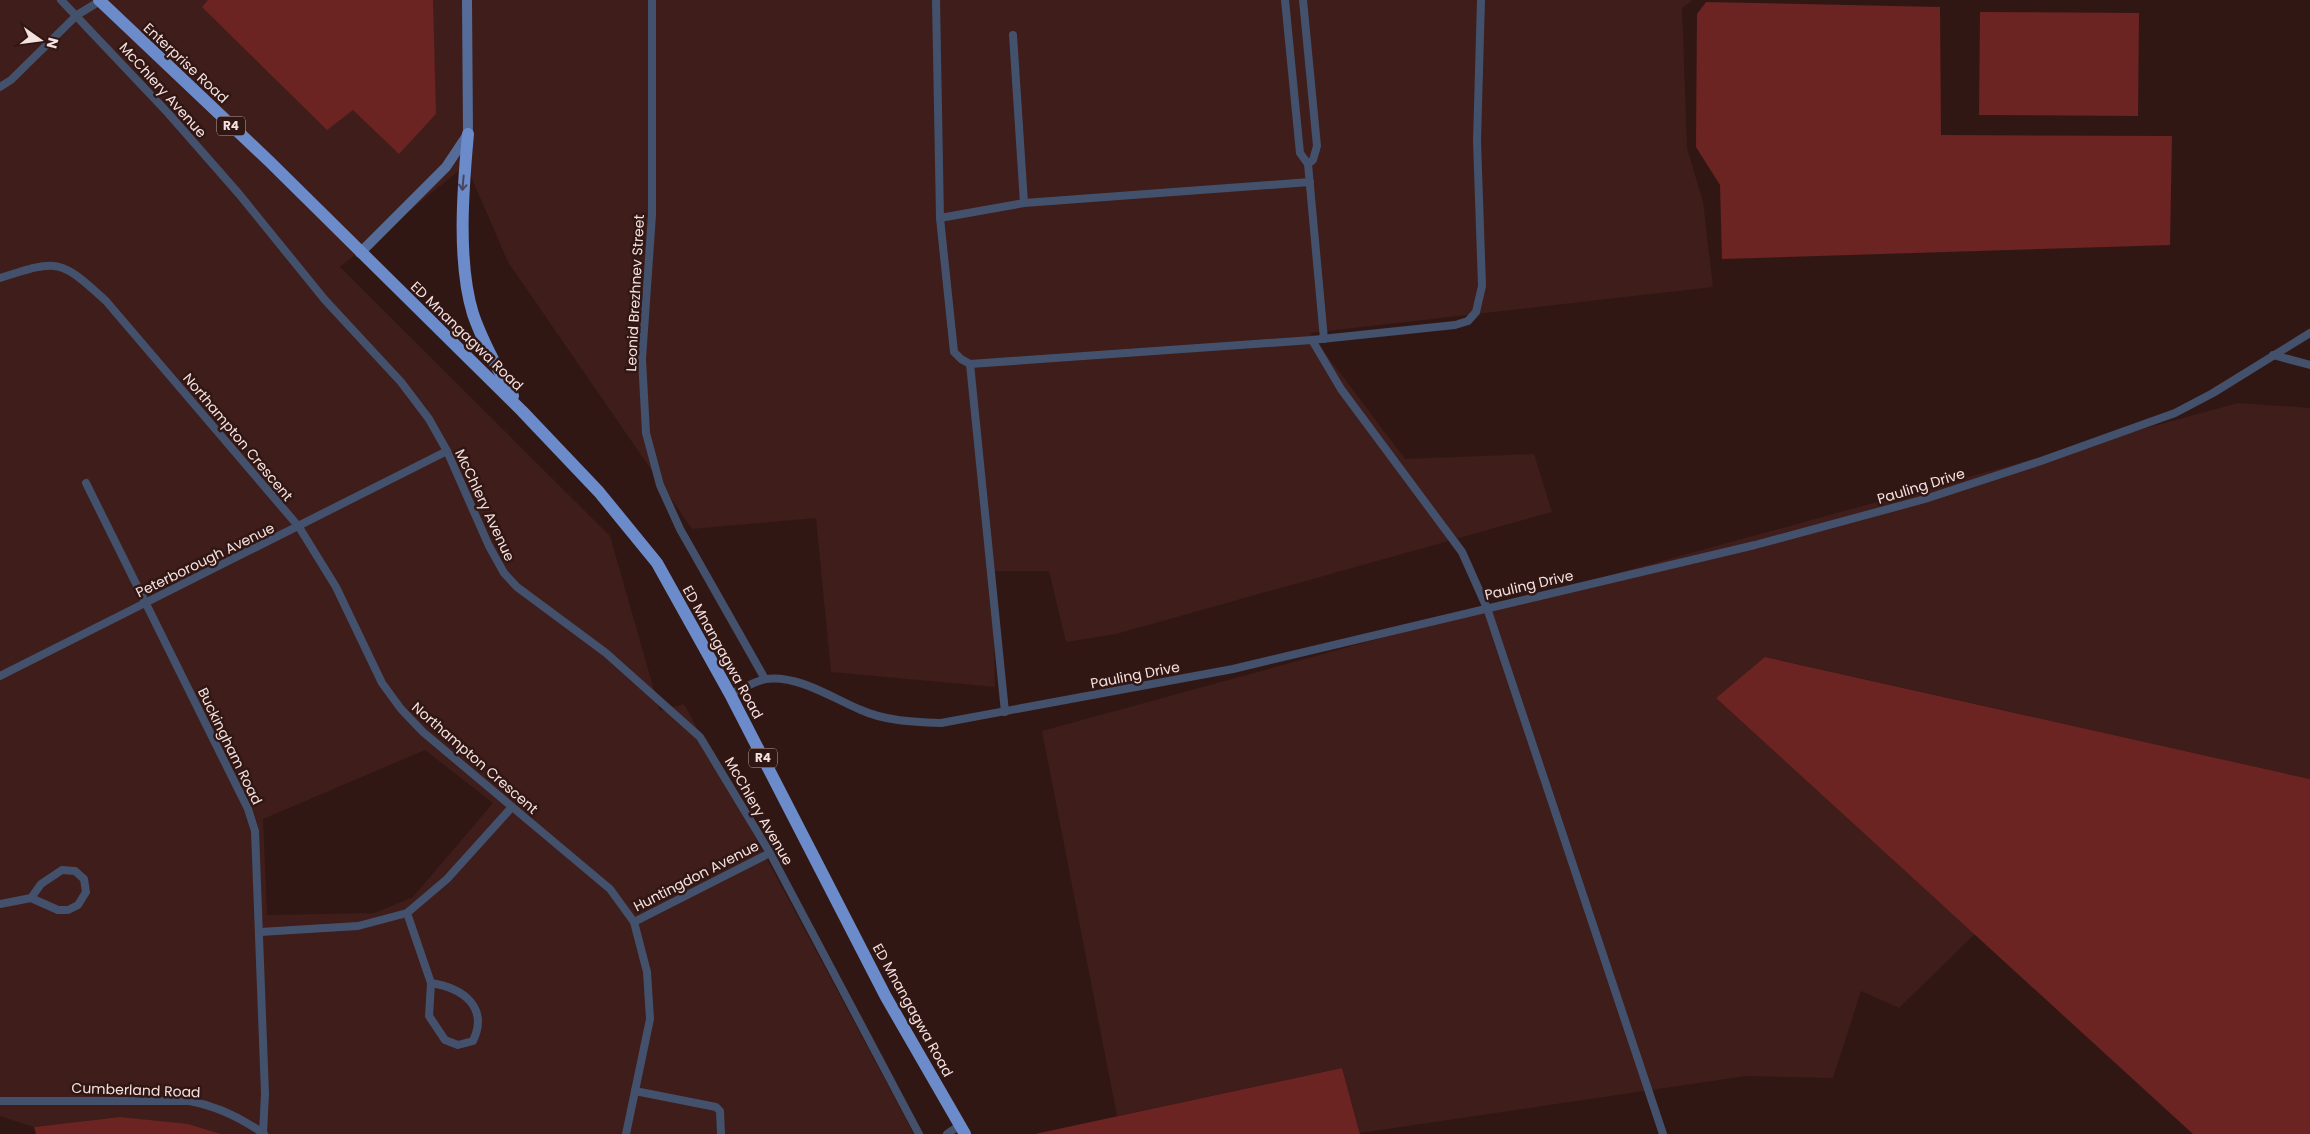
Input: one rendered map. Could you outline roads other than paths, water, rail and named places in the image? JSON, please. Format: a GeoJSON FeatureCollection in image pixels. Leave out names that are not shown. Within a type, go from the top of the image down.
{"type":"FeatureCollection","features":[{"type":"Feature","properties":{"kind":"highway","name":"Enterprise Road"},"geometry":{"type":"LineString","coordinates":[[100,0],[270,162],[360,253]]}},
{"type":"Feature","properties":{"kind":"highway"},"geometry":{"type":"LineString","coordinates":[[468,134],[462,197],[466,280],[473,312],[487,349],[522,411]]}},
{"type":"Feature","properties":{"kind":"highway","name":"ED Mnangagwa Road"},"geometry":{"type":"LineString","coordinates":[[360,253],[522,411],[599,492],[657,564],[730,694],[886,997],[962,1130]]}},
{"type":"Feature","properties":{"kind":"main road"},"geometry":{"type":"LineString","coordinates":[[360,253],[446,167],[468,134],[468,0]]}},
{"type":"Feature","properties":{"kind":"street","name":"McChlery Avenue"},"geometry":{"type":"LineString","coordinates":[[61,0],[168,113],[239,194],[325,300],[401,382],[430,420],[447,452],[489,546],[504,573],[517,587],[606,653],[700,737],[770,853],[918,1134]]}},
{"type":"Feature","properties":{"kind":"street"},"geometry":{"type":"LineString","coordinates":[[0,87],[11,80],[76,15],[100,0]]}},
{"type":"Feature","properties":{"kind":"street","name":"Leonid Brezhnev Street"},"geometry":{"type":"LineString","coordinates":[[652,0],[652,215],[642,359],[646,433],[660,485],[680,529],[765,679]]}},
{"type":"Feature","properties":{"kind":"street"},"geometry":{"type":"LineString","coordinates":[[936,0],[940,218],[954,352],[970,364],[1324,339],[1456,325],[1468,321],[1476,312],[1482,286],[1477,141],[1481,0]]}},
{"type":"Feature","properties":{"kind":"street"},"geometry":{"type":"LineString","coordinates":[[1285,0],[1300,153],[1308,164],[1324,339]]}},
{"type":"Feature","properties":{"kind":"street"},"geometry":{"type":"LineString","coordinates":[[1303,0],[1316,146],[1313,160],[1308,164]]}},
{"type":"Feature","properties":{"kind":"street"},"geometry":{"type":"LineString","coordinates":[[1013,36],[1024,204]]}},
{"type":"Feature","properties":{"kind":"street"},"geometry":{"type":"LineString","coordinates":[[1291,48],[1307,45]]}},
{"type":"Feature","properties":{"kind":"street"},"geometry":{"type":"LineString","coordinates":[[940,218],[1024,204],[1310,182]]}},
{"type":"Feature","properties":{"kind":"street","name":"Northampton Crescent"},"geometry":{"type":"LineString","coordinates":[[0,278],[39,265],[57,266],[73,272],[106,301],[298,527],[336,587],[382,684],[401,709],[423,732],[610,889],[634,922],[647,972],[650,1019],[626,1134]]}},
{"type":"Feature","properties":{"kind":"street","name":"Pauling Drive"},"geometry":{"type":"LineString","coordinates":[[730,694],[765,679],[790,681],[827,693],[862,711],[902,721],[941,723],[1233,669],[1755,546],[1926,499],[2148,424],[2212,393],[2310,333]]}},
{"type":"Feature","properties":{"kind":"street"},"geometry":{"type":"LineString","coordinates":[[1312,340],[1341,389],[1462,552],[1487,608],[1663,1134]]}},
{"type":"Feature","properties":{"kind":"street"},"geometry":{"type":"LineString","coordinates":[[2273,355],[2310,365]]}},
{"type":"Feature","properties":{"kind":"street"},"geometry":{"type":"LineString","coordinates":[[970,364],[1005,712]]}},
{"type":"Feature","properties":{"kind":"street","name":"Peterborough Avenue"},"geometry":{"type":"LineString","coordinates":[[1,674],[447,452]]}},
{"type":"Feature","properties":{"kind":"street","name":"Buckingham Road"},"geometry":{"type":"LineString","coordinates":[[86,483],[248,809],[255,831],[265,1094],[263,1133]]}},
{"type":"Feature","properties":{"kind":"street"},"geometry":{"type":"LineString","coordinates":[[260,932],[358,926],[406,913],[447,879],[512,808]]}},
{"type":"Feature","properties":{"kind":"street","name":"Huntingdon Avenue"},"geometry":{"type":"LineString","coordinates":[[634,922],[770,853]]}},
{"type":"Feature","properties":{"kind":"street"},"geometry":{"type":"LineString","coordinates":[[0,904],[31,898],[58,910],[68,910],[78,905],[86,892],[84,879],[75,871],[62,870],[41,884],[31,898]]}},
{"type":"Feature","properties":{"kind":"street"},"geometry":{"type":"LineString","coordinates":[[406,913],[431,983],[429,1016],[445,1040],[458,1045],[473,1041],[479,1029],[477,1014],[472,1004],[460,992],[445,985],[431,983]]}},
{"type":"Feature","properties":{"kind":"street"},"geometry":{"type":"LineString","coordinates":[[635,1091],[719,1109],[721,1134]]}},
{"type":"Feature","properties":{"kind":"street","name":"Cumberland Road"},"geometry":{"type":"LineString","coordinates":[[0,1100],[188,1101],[226,1110],[263,1133]]}},
{"type":"Feature","properties":{"kind":"street"},"geometry":{"type":"LineString","coordinates":[[947,1134],[962,1130]]}}]}
